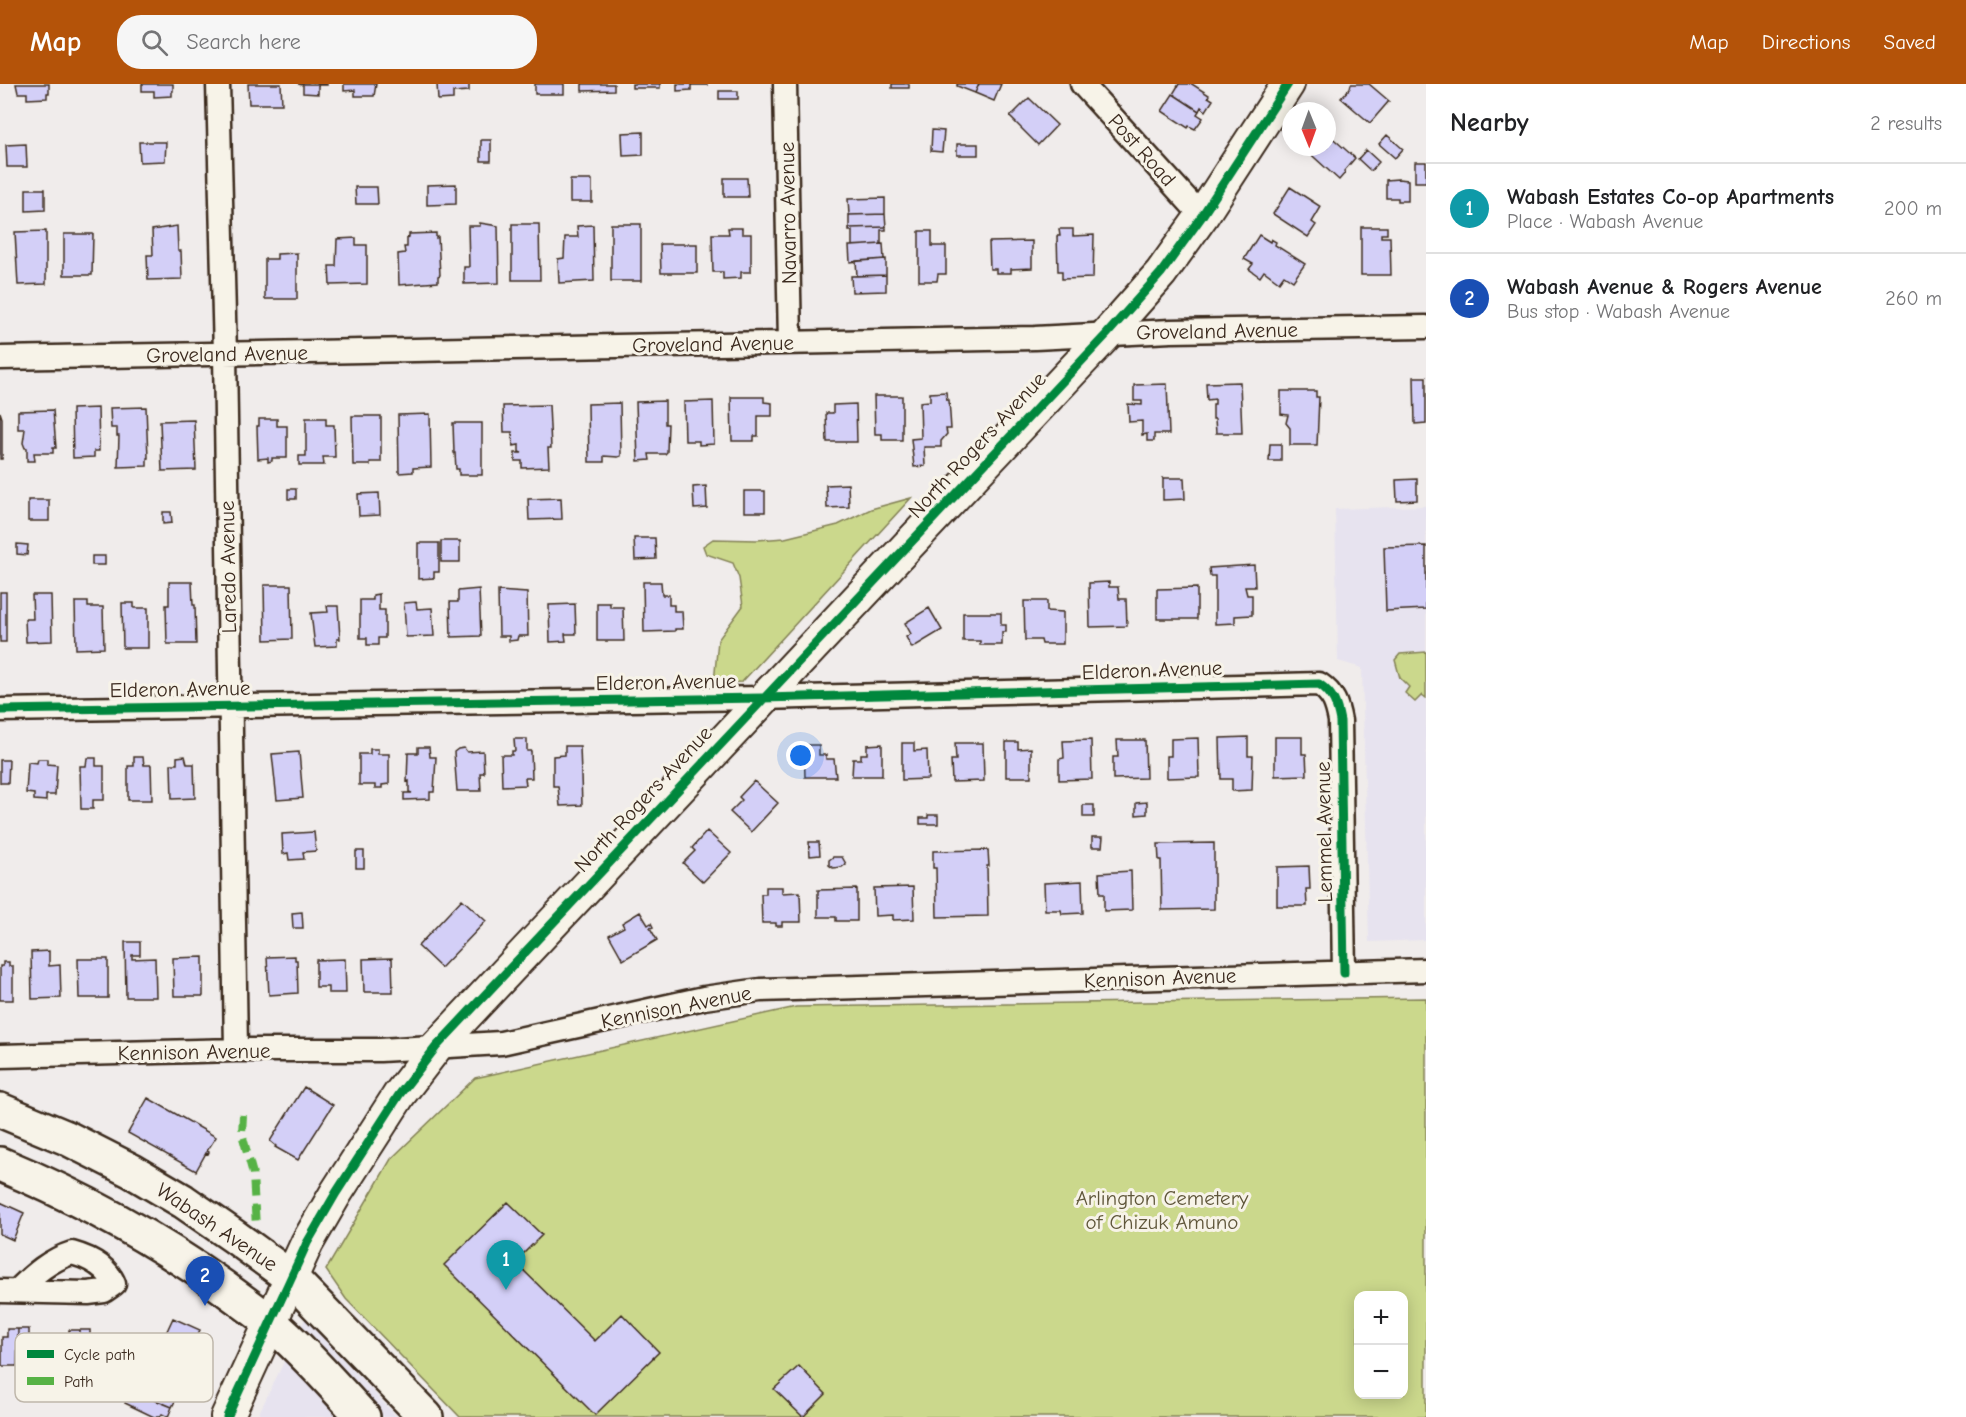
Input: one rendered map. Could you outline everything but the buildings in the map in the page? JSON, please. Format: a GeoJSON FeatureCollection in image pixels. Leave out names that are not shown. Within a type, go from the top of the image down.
{"type":"FeatureCollection","features":[{"type":"Feature","properties":{"kind":"main road","name":"Wabash Avenue"},"geometry":{"type":"LineString","coordinates":[[0,1110],[67,1138],[132,1171],[183,1201],[290,1277],[426,1417]]}},
{"type":"Feature","properties":{"kind":"main road"},"geometry":{"type":"LineString","coordinates":[[0,1164],[51,1185],[137,1230],[215,1282],[270,1322],[363,1417]]}},
{"type":"Feature","properties":{"kind":"street","name":"Laredo Avenue"},"geometry":{"type":"LineString","coordinates":[[218,84],[225,354],[226,533],[236,1050]]}},
{"type":"Feature","properties":{"kind":"street","name":"Navarro Avenue"},"geometry":{"type":"LineString","coordinates":[[785,84],[790,343]]}},
{"type":"Feature","properties":{"kind":"street","name":"Post Road"},"geometry":{"type":"LineString","coordinates":[[1082,84],[1202,216]]}},
{"type":"Feature","properties":{"kind":"street","name":"North Rogers Avenue"},"geometry":{"type":"LineString","coordinates":[[227,1417],[306,1243],[399,1095],[436,1047],[1161,273],[1202,216],[1288,84]]}},
{"type":"Feature","properties":{"kind":"street","name":"Groveland Avenue"},"geometry":{"type":"LineString","coordinates":[[0,358],[790,343],[1171,331],[1426,327]]}},
{"type":"Feature","properties":{"kind":"street","name":"Elderon Avenue"},"geometry":{"type":"LineString","coordinates":[[0,710],[762,698],[1303,684],[1319,684],[1330,692]]}},
{"type":"Feature","properties":{"kind":"street","name":"Lemmel Avenue"},"geometry":{"type":"LineString","coordinates":[[1330,692],[1337,706],[1340,722],[1344,973]]}},
{"type":"Feature","properties":{"kind":"street","name":"Kennison Avenue"},"geometry":{"type":"LineString","coordinates":[[0,1056],[236,1050],[380,1050],[501,1043],[704,998],[759,990],[1426,970]]}},
{"type":"Feature","properties":{"kind":"shaded area"},"geometry":{"type":"Polygon","coordinates":[[[1426,506],[1426,940],[1369,942],[1362,668],[1338,661],[1335,509],[1426,506]]]}},
{"type":"Feature","properties":{"kind":"shaded area"},"geometry":{"type":"Polygon","coordinates":[[[305,1319],[397,1417],[257,1417],[305,1319]]]}},
{"type":"Feature","properties":{"kind":"green space"},"geometry":{"type":"Polygon","coordinates":[[[911,498],[742,682],[714,683],[718,640],[743,606],[739,578],[733,563],[706,554],[703,546],[713,539],[785,538],[838,525],[871,509],[911,498]]]}},
{"type":"Feature","properties":{"kind":"green space"},"geometry":{"type":"Polygon","coordinates":[[[1426,652],[1426,698],[1422,695],[1415,702],[1405,693],[1409,687],[1400,678],[1395,660],[1400,654],[1426,652]]]}},
{"type":"Feature","properties":{"kind":"green space","name":"Arlington Cemetery of Chizuk Amuno"},"geometry":{"type":"Polygon","coordinates":[[[1426,998],[1426,1417],[460,1417],[346,1299],[326,1270],[391,1159],[475,1078],[796,1007],[1426,998]]]}},
{"type":"Feature","properties":{"kind":"marked path"},"geometry":{"type":"LineString","coordinates":[[243,1115],[242,1134],[253,1174],[256,1227]]}},
{"type":"Feature","properties":{"kind":"cycle path"},"geometry":{"type":"LineString","coordinates":[[227,1417],[307,1243],[399,1095],[436,1047],[1106,335],[1161,273],[1202,216],[1288,84]]}},
{"type":"Feature","properties":{"kind":"cycle path"},"geometry":{"type":"LineString","coordinates":[[0,710],[762,698],[1319,684],[1334,700],[1340,721],[1344,973]]}},
{"type":"Feature","properties":{"kind":"place","name":"Wabash Estates Co-op Apartments"},"geometry":{"type":"Point","coordinates":[506,1290]}},
{"type":"Feature","properties":{"kind":"place","name":"Wabash Avenue & Rogers Avenue"},"geometry":{"type":"Point","coordinates":[205,1306]}}]}
